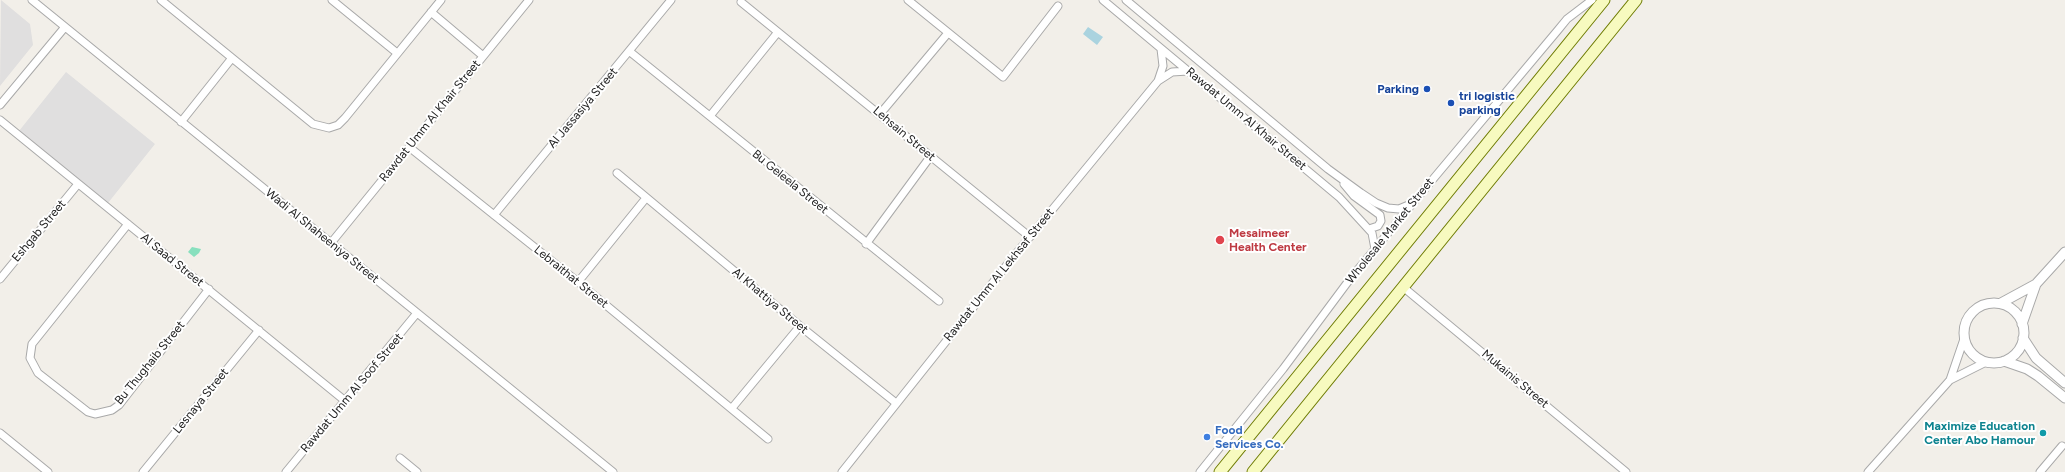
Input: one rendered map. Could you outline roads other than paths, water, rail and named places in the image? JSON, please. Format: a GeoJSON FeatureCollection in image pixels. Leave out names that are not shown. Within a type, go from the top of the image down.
{"type":"FeatureCollection","features":[{"type":"Feature","properties":{"kind":"main road","name":"Wholesale Market Street"},"geometry":{"type":"LineString","coordinates":[[1220,472],[1604,0]]}},
{"type":"Feature","properties":{"kind":"main road"},"geometry":{"type":"LineString","coordinates":[[1253,472],[1636,0]]}},
{"type":"Feature","properties":{"kind":"street","name":"Wadi Al Shaheeniya Street"},"geometry":{"type":"LineString","coordinates":[[32,0],[613,472]]}},
{"type":"Feature","properties":{"kind":"street"},"geometry":{"type":"LineString","coordinates":[[161,0],[313,124],[329,128],[338,125],[345,118],[441,0]]}},
{"type":"Feature","properties":{"kind":"street"},"geometry":{"type":"LineString","coordinates":[[332,0],[397,54]]}},
{"type":"Feature","properties":{"kind":"street","name":"Rawdat Umm Al Khair Street"},"geometry":{"type":"LineString","coordinates":[[331,243],[529,0]]}},
{"type":"Feature","properties":{"kind":"street","name":"Al Jassasiya Street"},"geometry":{"type":"LineString","coordinates":[[494,215],[671,0]]}},
{"type":"Feature","properties":{"kind":"street"},"geometry":{"type":"LineString","coordinates":[[908,0],[1003,77],[1058,6]]}},
{"type":"Feature","properties":{"kind":"street","name":"Rawdat Umm Al Khair Street"},"geometry":{"type":"LineString","coordinates":[[1103,0],[1161,50],[1329,188],[1369,230],[1374,238],[1375,249]]}},
{"type":"Feature","properties":{"kind":"street","name":"Rawdat Umm Al Khair Street"},"geometry":{"type":"LineString","coordinates":[[1126,0],[1342,179],[1368,198],[1384,206],[1398,208],[1413,203]]}},
{"type":"Feature","properties":{"kind":"street","name":"Wholesale Market Street"},"geometry":{"type":"LineString","coordinates":[[1200,472],[1283,370],[1350,279],[1413,203],[1567,19],[1592,0]]}},
{"type":"Feature","properties":{"kind":"street","name":"Lehsain Street"},"geometry":{"type":"LineString","coordinates":[[741,2],[1030,237]]}},
{"type":"Feature","properties":{"kind":"street"},"geometry":{"type":"LineString","coordinates":[[430,12],[483,56]]}},
{"type":"Feature","properties":{"kind":"street"},"geometry":{"type":"LineString","coordinates":[[0,105],[64,27]]}},
{"type":"Feature","properties":{"kind":"street"},"geometry":{"type":"LineString","coordinates":[[710,116],[778,32]]}},
{"type":"Feature","properties":{"kind":"street"},"geometry":{"type":"LineString","coordinates":[[880,114],[948,33]]}},
{"type":"Feature","properties":{"kind":"street","name":"Rawdat Umm Al Lekhsaf Street"},"geometry":{"type":"LineString","coordinates":[[1158,81],[1163,66],[1161,50]]}},
{"type":"Feature","properties":{"kind":"street","name":"Bu Geleela Street"},"geometry":{"type":"LineString","coordinates":[[630,51],[866,244],[939,301]]}},
{"type":"Feature","properties":{"kind":"street"},"geometry":{"type":"LineString","coordinates":[[181,122],[232,58]]}},
{"type":"Feature","properties":{"kind":"street","name":"Rawdat Umm Al Lekhsaf Street"},"geometry":{"type":"LineString","coordinates":[[842,472],[1030,237],[1158,81],[1172,72],[1188,71]]}},
{"type":"Feature","properties":{"kind":"street","name":"Al Saad Street"},"geometry":{"type":"LineString","coordinates":[[0,120],[344,400]]}},
{"type":"Feature","properties":{"kind":"street","name":"Lebraithat Street"},"geometry":{"type":"LineString","coordinates":[[409,146],[578,282],[768,439]]}},
{"type":"Feature","properties":{"kind":"street"},"geometry":{"type":"LineString","coordinates":[[866,244],[930,157]]}},
{"type":"Feature","properties":{"kind":"street","name":"Al Khattiya Street"},"geometry":{"type":"LineString","coordinates":[[617,173],[800,326],[896,403]]}},
{"type":"Feature","properties":{"kind":"street"},"geometry":{"type":"LineString","coordinates":[[1342,179],[1354,196],[1380,215],[1381,221],[1378,226],[1369,230]]}},
{"type":"Feature","properties":{"kind":"street","name":"Eshgab Street"},"geometry":{"type":"LineString","coordinates":[[0,279],[78,184]]}},
{"type":"Feature","properties":{"kind":"street"},"geometry":{"type":"LineString","coordinates":[[578,282],[646,198]]}},
{"type":"Feature","properties":{"kind":"street","name":"Bu Thughaib Street"},"geometry":{"type":"LineString","coordinates":[[128,224],[32,344],[30,358],[38,373],[88,412],[103,413],[112,410],[119,405],[209,289]]}},
{"type":"Feature","properties":{"kind":"street"},"geometry":{"type":"LineString","coordinates":[[1950,380],[1964,339],[1965,324],[1972,311],[1981,305],[2001,303],[2036,284],[2065,252]]}},
{"type":"Feature","properties":{"kind":"street"},"geometry":{"type":"LineString","coordinates":[[1964,339],[1972,354],[1986,362],[1994,363],[2004,361],[2013,356],[2020,348],[2023,338],[2022,324],[2036,284]]}},
{"type":"Feature","properties":{"kind":"street","name":"Mukainis Street"},"geometry":{"type":"LineString","coordinates":[[1403,287],[1626,472]]}},
{"type":"Feature","properties":{"kind":"street"},"geometry":{"type":"LineString","coordinates":[[2001,303],[2014,311],[2022,324]]}},
{"type":"Feature","properties":{"kind":"street","name":"Rawdat Umm Al Soof Street"},"geometry":{"type":"LineString","coordinates":[[286,472],[417,313]]}},
{"type":"Feature","properties":{"kind":"street"},"geometry":{"type":"LineString","coordinates":[[732,408],[800,326]]}},
{"type":"Feature","properties":{"kind":"street","name":"Lesnaya Street"},"geometry":{"type":"LineString","coordinates":[[143,472],[259,330]]}},
{"type":"Feature","properties":{"kind":"street"},"geometry":{"type":"LineString","coordinates":[[2023,338],[2036,358],[2065,383]]}},
{"type":"Feature","properties":{"kind":"street"},"geometry":{"type":"LineString","coordinates":[[2004,361],[2026,369],[2038,376],[2065,398]]}},
{"type":"Feature","properties":{"kind":"street"},"geometry":{"type":"LineString","coordinates":[[1879,472],[1870,469],[1950,380],[1986,362]]}},
{"type":"Feature","properties":{"kind":"street"},"geometry":{"type":"LineString","coordinates":[[0,433],[48,472]]}},
{"type":"Feature","properties":{"kind":"street"},"geometry":{"type":"LineString","coordinates":[[2040,472],[2062,446]]}},
{"type":"Feature","properties":{"kind":"street"},"geometry":{"type":"LineString","coordinates":[[400,458],[417,472]]}},
{"type":"Feature","properties":{"kind":"water"},"geometry":{"type":"Polygon","coordinates":[[[1088,27],[1103,37],[1097,45],[1083,34],[1088,27]]]}},
{"type":"Feature","properties":{"kind":"place","name":"Parking"},"geometry":{"type":"Point","coordinates":[1427,89]}},
{"type":"Feature","properties":{"kind":"place","name":"tri logistic parking"},"geometry":{"type":"Point","coordinates":[1451,103]}},
{"type":"Feature","properties":{"kind":"place","name":"Mesaimeer Health Center"},"geometry":{"type":"Point","coordinates":[1220,240]}},
{"type":"Feature","properties":{"kind":"place","name":"Maximize Education Center Abo Hamour"},"geometry":{"type":"Point","coordinates":[2043,433]}},
{"type":"Feature","properties":{"kind":"place","name":"Food Services Co."},"geometry":{"type":"Point","coordinates":[1207,437]}}]}
